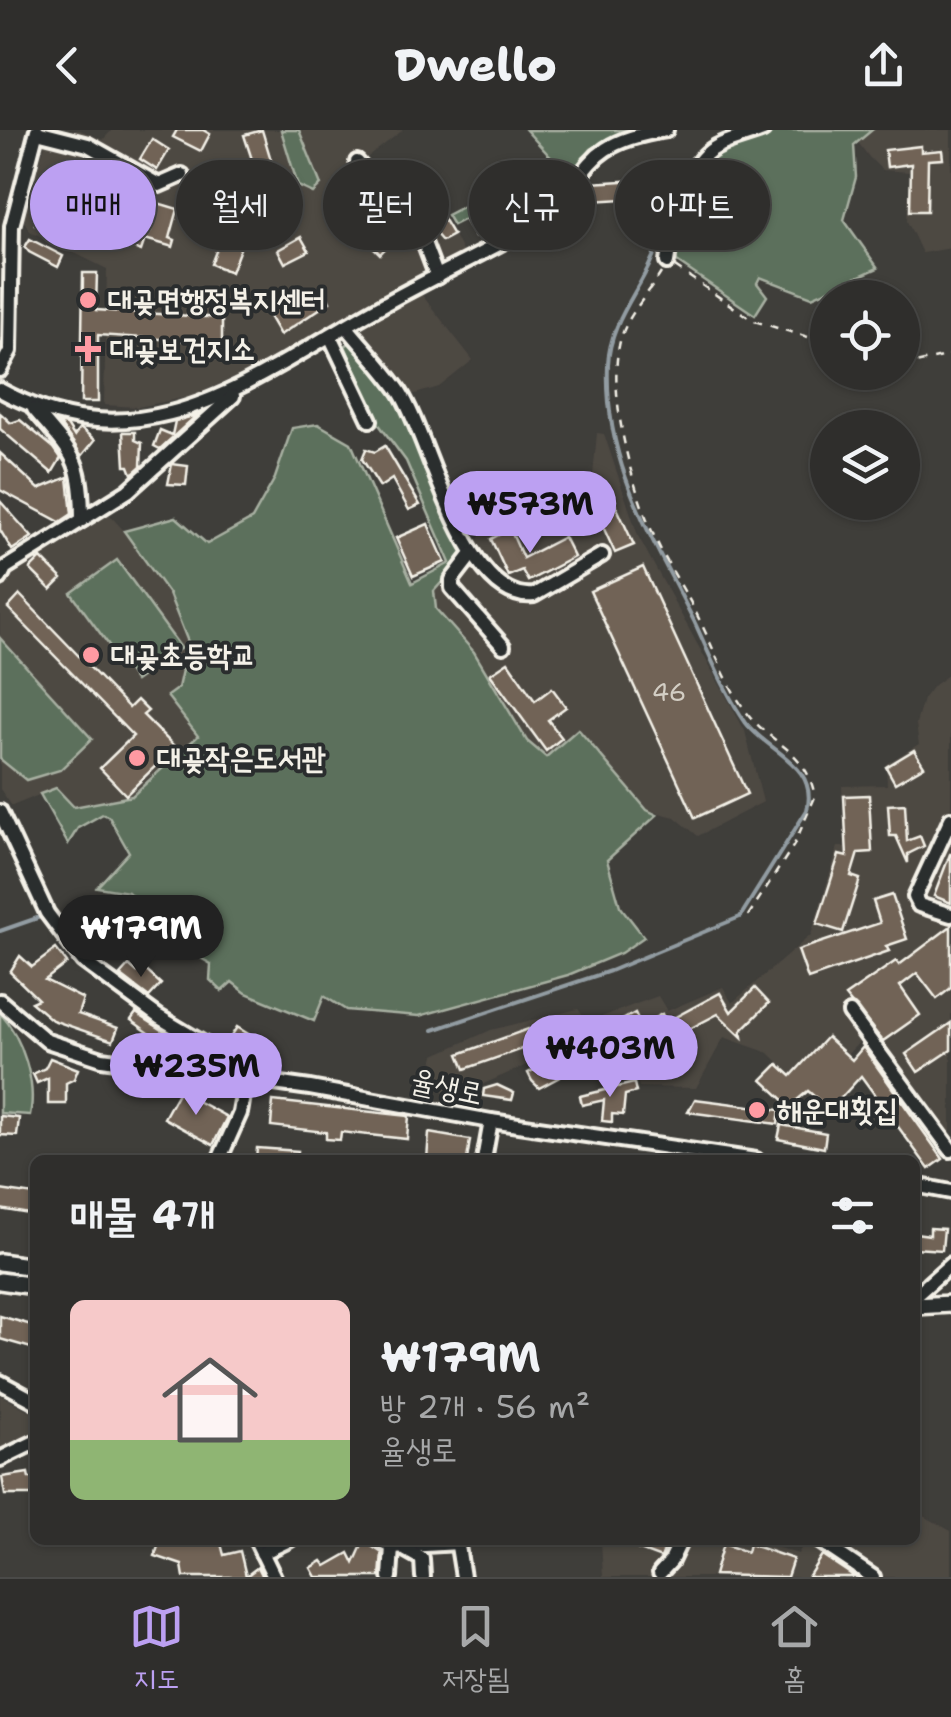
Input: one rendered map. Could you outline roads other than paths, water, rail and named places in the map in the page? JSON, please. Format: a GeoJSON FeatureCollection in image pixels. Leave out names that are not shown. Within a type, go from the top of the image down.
{"type":"FeatureCollection","features":[{"type":"Feature","properties":{"kind":"main road"},"geometry":{"type":"LineString","coordinates":[[0,1262],[30,1265]]}},
{"type":"Feature","properties":{"kind":"main road"},"geometry":{"type":"LineString","coordinates":[[0,1281],[30,1285]]}},
{"type":"Feature","properties":{"kind":"main road"},"geometry":{"type":"LineString","coordinates":[[920,1306],[951,1304]]}},
{"type":"Feature","properties":{"kind":"street"},"geometry":{"type":"LineString","coordinates":[[2,566],[128,490],[240,390],[346,326],[534,225],[553,211],[579,172],[613,142],[666,130]]}},
{"type":"Feature","properties":{"kind":"street"},"geometry":{"type":"LineString","coordinates":[[667,262],[679,208],[704,156],[721,145],[762,130]]}},
{"type":"Feature","properties":{"kind":"street"},"geometry":{"type":"LineString","coordinates":[[0,370],[10,351],[12,226],[37,131],[88,145],[160,185],[176,178]]}},
{"type":"Feature","properties":{"kind":"street"},"geometry":{"type":"LineString","coordinates":[[427,250],[437,277]]}},
{"type":"Feature","properties":{"kind":"street"},"geometry":{"type":"LineString","coordinates":[[346,326],[400,392],[472,554],[502,586],[523,596],[534,595],[602,554]]}},
{"type":"Feature","properties":{"kind":"street"},"geometry":{"type":"LineString","coordinates":[[330,336],[370,420]]}},
{"type":"Feature","properties":{"kind":"street"},"geometry":{"type":"LineString","coordinates":[[0,390],[34,409],[107,424],[186,409],[240,390]]}},
{"type":"Feature","properties":{"kind":"street"},"geometry":{"type":"LineString","coordinates":[[34,409],[74,456],[82,474],[82,520]]}},
{"type":"Feature","properties":{"kind":"street"},"geometry":{"type":"LineString","coordinates":[[472,554],[452,580],[452,588],[503,646]]}},
{"type":"Feature","properties":{"kind":"street"},"geometry":{"type":"LineString","coordinates":[[0,812],[47,913],[83,961],[159,1018],[226,1057],[246,1078],[240,1114],[222,1155]]}},
{"type":"Feature","properties":{"kind":"street"},"geometry":{"type":"LineString","coordinates":[[951,819],[915,897],[919,904],[951,915]]}},
{"type":"Feature","properties":{"kind":"street","name":"율생로"},"geometry":{"type":"LineString","coordinates":[[0,1001],[27,1027],[72,1052],[722,1155]]}},
{"type":"Feature","properties":{"kind":"street"},"geometry":{"type":"LineString","coordinates":[[850,1013],[951,1150]]}},
{"type":"Feature","properties":{"kind":"street"},"geometry":{"type":"LineString","coordinates":[[485,1155],[491,1121]]}},
{"type":"Feature","properties":{"kind":"street"},"geometry":{"type":"LineString","coordinates":[[920,1186],[951,1192]]}},
{"type":"Feature","properties":{"kind":"street"},"geometry":{"type":"LineString","coordinates":[[920,1292],[951,1264]]}},
{"type":"Feature","properties":{"kind":"street"},"geometry":{"type":"LineString","coordinates":[[0,1382],[30,1398]]}},
{"type":"Feature","properties":{"kind":"street"},"geometry":{"type":"LineString","coordinates":[[0,1459],[30,1444]]}},
{"type":"Feature","properties":{"kind":"street"},"geometry":{"type":"LineString","coordinates":[[390,1577],[391,1545]]}},
{"type":"Feature","properties":{"kind":"street"},"geometry":{"type":"LineString","coordinates":[[393,1545],[422,1559],[423,1577]]}},
{"type":"Feature","properties":{"kind":"street"},"geometry":{"type":"LineString","coordinates":[[458,1545],[463,1577]]}},
{"type":"Feature","properties":{"kind":"street"},"geometry":{"type":"LineString","coordinates":[[660,1573],[672,1562],[679,1545]]}},
{"type":"Feature","properties":{"kind":"street"},"geometry":{"type":"LineString","coordinates":[[825,1545],[873,1577]]}},
{"type":"Feature","properties":{"kind":"street"},"geometry":{"type":"LineString","coordinates":[[259,1546],[274,1577]]}},
{"type":"Feature","properties":{"kind":"waterway"},"geometry":{"type":"LineString","coordinates":[[433,1030],[610,971],[740,917],[807,810],[809,795],[799,770],[746,723],[724,686],[647,529],[622,468],[609,401],[610,348],[656,250]]}},
{"type":"Feature","properties":{"kind":"waterway"},"geometry":{"type":"LineString","coordinates":[[54,914],[91,929]]}},
{"type":"Feature","properties":{"kind":"waterway"},"geometry":{"type":"LineString","coordinates":[[0,931],[43,916]]}},
{"type":"Feature","properties":{"kind":"place","name":"대곶면행정복지센터"},"geometry":{"type":"Point","coordinates":[88,300]}},
{"type":"Feature","properties":{"kind":"place","name":"대곶보건지소"},"geometry":{"type":"Point","coordinates":[88,349]}},
{"type":"Feature","properties":{"kind":"place","name":"대곶초등학교"},"geometry":{"type":"Point","coordinates":[91,655]}},
{"type":"Feature","properties":{"kind":"place","name":"대곶작은도서관"},"geometry":{"type":"Point","coordinates":[137,758]}},
{"type":"Feature","properties":{"kind":"place","name":"해운대횟집"},"geometry":{"type":"Point","coordinates":[757,1110]}}]}
